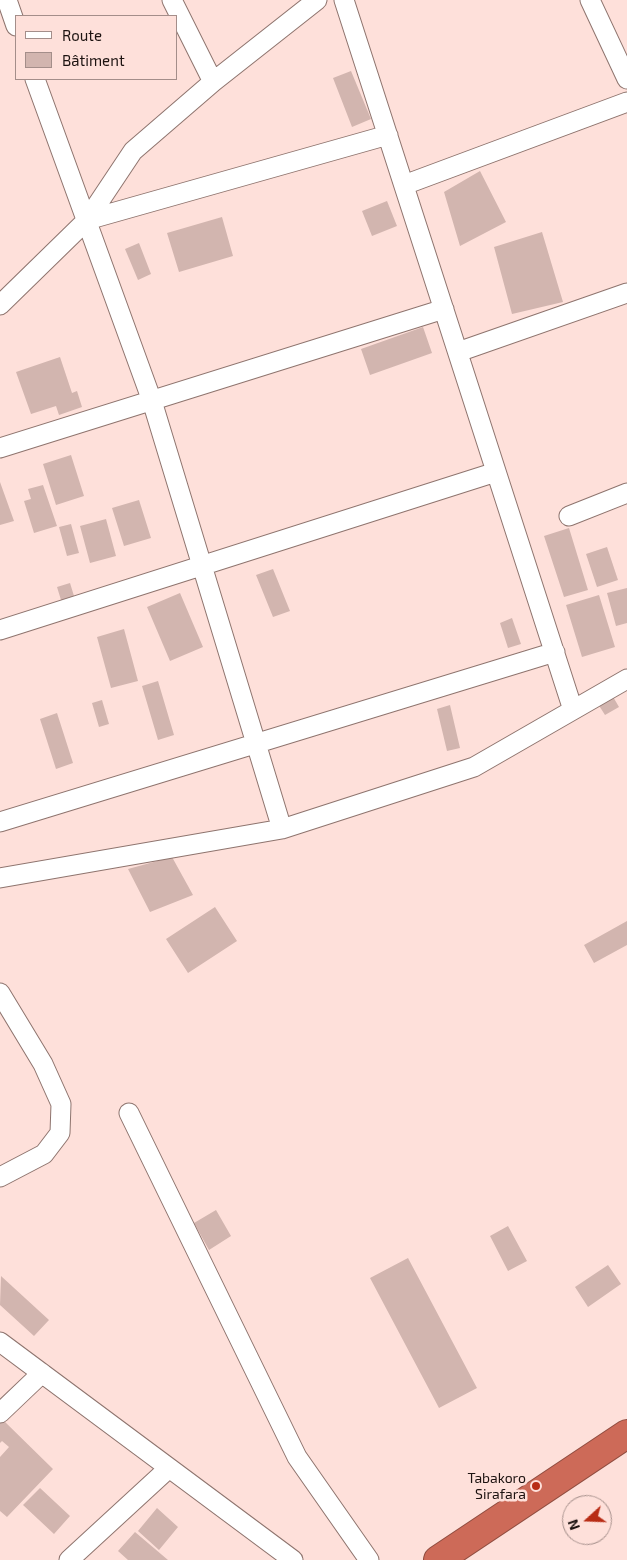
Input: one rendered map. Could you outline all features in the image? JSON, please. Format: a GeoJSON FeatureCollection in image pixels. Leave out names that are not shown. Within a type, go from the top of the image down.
{"type":"FeatureCollection","features":[{"type":"Feature","properties":{"kind":"highway"},"geometry":{"type":"LineString","coordinates":[[438,1560],[627,1434]]}},
{"type":"Feature","properties":{"kind":"street"},"geometry":{"type":"LineString","coordinates":[[7,0],[15,23]]}},
{"type":"Feature","properties":{"kind":"street"},"geometry":{"type":"LineString","coordinates":[[172,0],[213,82]]}},
{"type":"Feature","properties":{"kind":"street"},"geometry":{"type":"LineString","coordinates":[[0,305],[87,220],[133,151],[213,82],[317,0]]}},
{"type":"Feature","properties":{"kind":"street"},"geometry":{"type":"LineString","coordinates":[[344,0],[573,710]]}},
{"type":"Feature","properties":{"kind":"street"},"geometry":{"type":"LineString","coordinates":[[590,0],[627,79]]}},
{"type":"Feature","properties":{"kind":"street"},"geometry":{"type":"LineString","coordinates":[[35,80],[152,401],[282,829]]}},
{"type":"Feature","properties":{"kind":"street"},"geometry":{"type":"LineString","coordinates":[[404,185],[627,102]]}},
{"type":"Feature","properties":{"kind":"street"},"geometry":{"type":"LineString","coordinates":[[87,220],[388,136]]}},
{"type":"Feature","properties":{"kind":"street"},"geometry":{"type":"LineString","coordinates":[[458,352],[627,294]]}},
{"type":"Feature","properties":{"kind":"street"},"geometry":{"type":"LineString","coordinates":[[0,448],[444,309]]}},
{"type":"Feature","properties":{"kind":"street"},"geometry":{"type":"LineString","coordinates":[[0,630],[496,472]]}},
{"type":"Feature","properties":{"kind":"street"},"geometry":{"type":"LineString","coordinates":[[569,516],[627,492]]}},
{"type":"Feature","properties":{"kind":"street"},"geometry":{"type":"LineString","coordinates":[[0,822],[554,652]]}},
{"type":"Feature","properties":{"kind":"street"},"geometry":{"type":"LineString","coordinates":[[0,878],[282,829],[474,767],[627,679]]}},
{"type":"Feature","properties":{"kind":"street"},"geometry":{"type":"LineString","coordinates":[[0,993],[43,1064],[61,1104],[60,1133],[44,1154],[0,1177]]}},
{"type":"Feature","properties":{"kind":"street"},"geometry":{"type":"LineString","coordinates":[[129,1114],[297,1457],[369,1560]]}},
{"type":"Feature","properties":{"kind":"street"},"geometry":{"type":"LineString","coordinates":[[0,1342],[293,1560]]}},
{"type":"Feature","properties":{"kind":"street"},"geometry":{"type":"LineString","coordinates":[[0,1413],[42,1373]]}},
{"type":"Feature","properties":{"kind":"street"},"geometry":{"type":"LineString","coordinates":[[69,1560],[169,1468]]}},
{"type":"Feature","properties":{"kind":"building"},"geometry":{"type":"Polygon","coordinates":[[[351,71],[371,119],[352,127],[333,78],[351,71]]]}},
{"type":"Feature","properties":{"kind":"building"},"geometry":{"type":"Polygon","coordinates":[[[480,171],[506,222],[460,246],[444,192],[480,171]]]}},
{"type":"Feature","properties":{"kind":"building"},"geometry":{"type":"Polygon","coordinates":[[[387,201],[397,226],[372,236],[362,211],[387,201]]]}},
{"type":"Feature","properties":{"kind":"building"},"geometry":{"type":"Polygon","coordinates":[[[222,217],[233,256],[179,272],[167,233],[222,217]]]}},
{"type":"Feature","properties":{"kind":"building"},"geometry":{"type":"Polygon","coordinates":[[[542,232],[563,302],[512,314],[494,247],[542,232]]]}},
{"type":"Feature","properties":{"kind":"building"},"geometry":{"type":"Polygon","coordinates":[[[139,243],[151,274],[138,280],[125,249],[139,243]]]}},
{"type":"Feature","properties":{"kind":"building"},"geometry":{"type":"Polygon","coordinates":[[[423,327],[432,353],[370,375],[361,349],[423,327]]]}},
{"type":"Feature","properties":{"kind":"building"},"geometry":{"type":"Polygon","coordinates":[[[60,357],[72,393],[77,391],[82,407],[59,415],[56,406],[31,414],[16,372],[60,357]]]}},
{"type":"Feature","properties":{"kind":"building"},"geometry":{"type":"Polygon","coordinates":[[[71,455],[84,496],[56,505],[43,464],[71,455]]]}},
{"type":"Feature","properties":{"kind":"building"},"geometry":{"type":"Polygon","coordinates":[[[0,482],[14,521],[0,525],[0,482]]]}},
{"type":"Feature","properties":{"kind":"building"},"geometry":{"type":"Polygon","coordinates":[[[43,485],[57,526],[34,533],[24,501],[31,499],[28,489],[43,485]]]}},
{"type":"Feature","properties":{"kind":"building"},"geometry":{"type":"Polygon","coordinates":[[[139,500],[151,538],[124,546],[112,508],[139,500]]]}},
{"type":"Feature","properties":{"kind":"building"},"geometry":{"type":"Polygon","coordinates":[[[106,519],[116,556],[90,563],[80,526],[106,519]]]}},
{"type":"Feature","properties":{"kind":"building"},"geometry":{"type":"Polygon","coordinates":[[[71,524],[79,553],[67,556],[59,527],[71,524]]]}},
{"type":"Feature","properties":{"kind":"building"},"geometry":{"type":"Polygon","coordinates":[[[569,528],[588,590],[564,597],[544,536],[569,528]]]}},
{"type":"Feature","properties":{"kind":"building"},"geometry":{"type":"Polygon","coordinates":[[[607,547],[618,580],[597,587],[586,554],[607,547]]]}},
{"type":"Feature","properties":{"kind":"building"},"geometry":{"type":"Polygon","coordinates":[[[273,569],[290,611],[273,617],[256,575],[273,569]]]}},
{"type":"Feature","properties":{"kind":"building"},"geometry":{"type":"Polygon","coordinates":[[[70,583],[74,596],[61,600],[57,587],[70,583]]]}},
{"type":"Feature","properties":{"kind":"building"},"geometry":{"type":"Polygon","coordinates":[[[627,588],[627,623],[616,626],[607,593],[627,588]]]}},
{"type":"Feature","properties":{"kind":"building"},"geometry":{"type":"Polygon","coordinates":[[[180,593],[203,647],[170,661],[147,607],[180,593]]]}},
{"type":"Feature","properties":{"kind":"building"},"geometry":{"type":"Polygon","coordinates":[[[599,595],[615,647],[582,657],[566,605],[599,595]]]}},
{"type":"Feature","properties":{"kind":"building"},"geometry":{"type":"Polygon","coordinates":[[[512,618],[521,644],[508,648],[500,623],[512,618]]]}},
{"type":"Feature","properties":{"kind":"building"},"geometry":{"type":"Polygon","coordinates":[[[124,629],[138,681],[111,688],[97,637],[124,629]]]}},
{"type":"Feature","properties":{"kind":"building"},"geometry":{"type":"Polygon","coordinates":[[[158,681],[174,735],[158,740],[142,686],[158,681]]]}},
{"type":"Feature","properties":{"kind":"building"},"geometry":{"type":"Polygon","coordinates":[[[612,695],[619,707],[605,715],[598,704],[612,695]]]}},
{"type":"Feature","properties":{"kind":"building"},"geometry":{"type":"Polygon","coordinates":[[[102,700],[109,724],[99,727],[92,703],[102,700]]]}},
{"type":"Feature","properties":{"kind":"building"},"geometry":{"type":"Polygon","coordinates":[[[450,705],[460,748],[447,751],[437,709],[450,705]]]}},
{"type":"Feature","properties":{"kind":"building"},"geometry":{"type":"Polygon","coordinates":[[[57,713],[73,763],[56,769],[40,719],[57,713]]]}},
{"type":"Feature","properties":{"kind":"building"},"geometry":{"type":"Polygon","coordinates":[[[172,857],[193,895],[150,912],[128,869],[172,857]]]}},
{"type":"Feature","properties":{"kind":"building"},"geometry":{"type":"Polygon","coordinates":[[[215,907],[237,941],[188,973],[166,939],[215,907]]]}},
{"type":"Feature","properties":{"kind":"building"},"geometry":{"type":"Polygon","coordinates":[[[627,921],[627,945],[594,963],[584,945],[627,921]]]}},
{"type":"Feature","properties":{"kind":"building"},"geometry":{"type":"Polygon","coordinates":[[[216,1210],[231,1236],[209,1250],[194,1223],[216,1210]]]}},
{"type":"Feature","properties":{"kind":"building"},"geometry":{"type":"Polygon","coordinates":[[[508,1226],[527,1261],[508,1271],[490,1236],[508,1226]]]}},
{"type":"Feature","properties":{"kind":"building"},"geometry":{"type":"Polygon","coordinates":[[[408,1258],[477,1388],[439,1408],[370,1278],[408,1258]]]}},
{"type":"Feature","properties":{"kind":"building"},"geometry":{"type":"Polygon","coordinates":[[[608,1265],[621,1284],[588,1307],[575,1287],[608,1265]]]}},
{"type":"Feature","properties":{"kind":"building"},"geometry":{"type":"Polygon","coordinates":[[[1,1276],[49,1320],[34,1336],[0,1305],[1,1276]]]}},
{"type":"Feature","properties":{"kind":"building"},"geometry":{"type":"Polygon","coordinates":[[[3,1420],[53,1469],[7,1517],[0,1511],[0,1457],[9,1447],[2,1441],[0,1443],[0,1423],[3,1420]]]}},
{"type":"Feature","properties":{"kind":"building"},"geometry":{"type":"Polygon","coordinates":[[[40,1488],[70,1516],[54,1534],[23,1505],[40,1488]]]}},
{"type":"Feature","properties":{"kind":"building"},"geometry":{"type":"Polygon","coordinates":[[[157,1508],[178,1527],[159,1550],[138,1531],[157,1508]]]}},
{"type":"Feature","properties":{"kind":"building"},"geometry":{"type":"Polygon","coordinates":[[[135,1532],[168,1560],[128,1560],[118,1551],[135,1532]]]}},
{"type":"Feature","properties":{"kind":"place","name":"Tabakoro Sirafara"},"geometry":{"type":"Point","coordinates":[536,1486]}}]}
